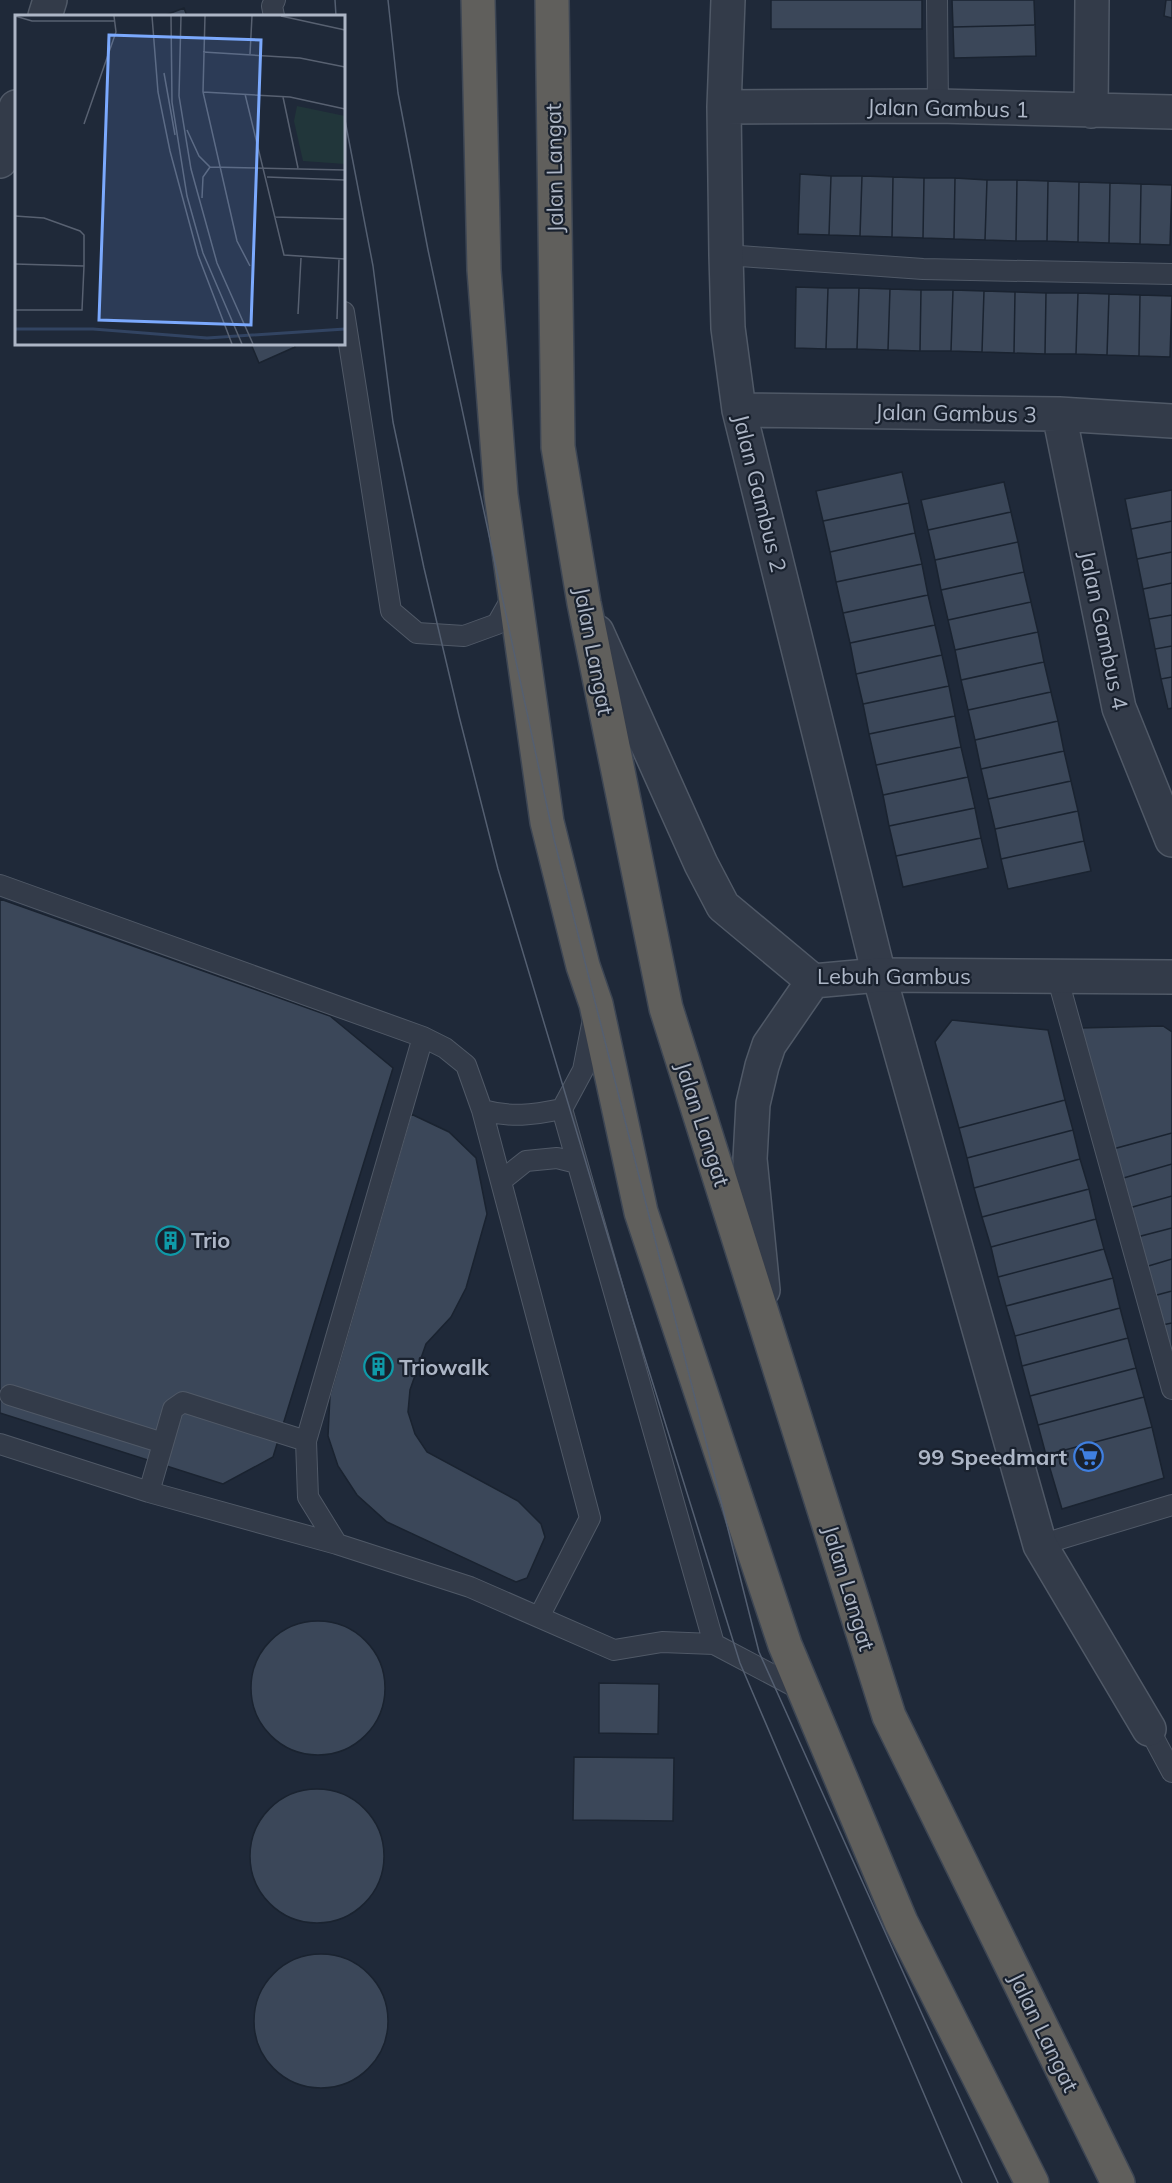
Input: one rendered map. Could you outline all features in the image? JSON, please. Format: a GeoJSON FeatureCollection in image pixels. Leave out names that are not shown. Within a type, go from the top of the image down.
{"type":"FeatureCollection","features":[{"type":"Feature","properties":{"kind":"highway"},"geometry":{"type":"LineString","coordinates":[[478,0],[484,270],[501,495],[547,822],[583,966],[596,1004],[641,1212],[785,1645],[901,1922],[1032,2183]]}},
{"type":"Feature","properties":{"kind":"highway","name":"Jalan Langat"},"geometry":{"type":"LineString","coordinates":[[552,0],[558,447],[584,603],[666,1008],[889,1716],[1118,2183]]}},
{"type":"Feature","properties":{"kind":"street"},"geometry":{"type":"LineString","coordinates":[[45,15],[50,0]]}},
{"type":"Feature","properties":{"kind":"street","name":"Jalan Gambus 2"},"geometry":{"type":"LineString","coordinates":[[728,0],[724,106],[726,255],[729,328],[739,410],[879,975],[1040,1545],[1149,1729]]}},
{"type":"Feature","properties":{"kind":"street"},"geometry":{"type":"LineString","coordinates":[[1091,111],[1092,0]]}},
{"type":"Feature","properties":{"kind":"street","name":"Jalan Gambus 1"},"geometry":{"type":"LineString","coordinates":[[724,106],[938,106],[1172,112]]}},
{"type":"Feature","properties":{"kind":"street"},"geometry":{"type":"LineString","coordinates":[[0,161],[15,110]]}},
{"type":"Feature","properties":{"kind":"street","name":"Jalan Gambus 3"},"geometry":{"type":"LineString","coordinates":[[739,410],[1059,414],[1172,420]]}},
{"type":"Feature","properties":{"kind":"street","name":"Jalan Gambus 4"},"geometry":{"type":"LineString","coordinates":[[1059,414],[1119,708],[1172,840]]}},
{"type":"Feature","properties":{"kind":"street","name":"Lebuh Gambus"},"geometry":{"type":"LineString","coordinates":[[584,603],[700,864],[723,906],[813,981],[879,975],[1172,977]]}},
{"type":"Feature","properties":{"kind":"street"},"geometry":{"type":"LineString","coordinates":[[766,1324],[750,1159],[753,1104],[769,1045],[813,981]]}},
{"type":"Feature","properties":{"kind":"lane"},"geometry":{"type":"LineString","coordinates":[[937,0],[938,106]]}},
{"type":"Feature","properties":{"kind":"lane"},"geometry":{"type":"LineString","coordinates":[[726,255],[923,268],[1172,274]]}},
{"type":"Feature","properties":{"kind":"lane"},"geometry":{"type":"LineString","coordinates":[[345,318],[391,611],[417,633],[464,636],[498,624],[515,592]]}},
{"type":"Feature","properties":{"kind":"lane"},"geometry":{"type":"LineString","coordinates":[[0,885],[423,1037],[445,1048],[466,1065],[482,1110],[590,1518],[539,1617]]}},
{"type":"Feature","properties":{"kind":"lane"},"geometry":{"type":"LineString","coordinates":[[1057,976],[1172,1389]]}},
{"type":"Feature","properties":{"kind":"lane"},"geometry":{"type":"LineString","coordinates":[[596,1004],[583,1070],[562,1109],[714,1644]]}},
{"type":"Feature","properties":{"kind":"lane"},"geometry":{"type":"LineString","coordinates":[[337,1545],[308,1497],[306,1442],[423,1037]]}},
{"type":"Feature","properties":{"kind":"lane"},"geometry":{"type":"LineString","coordinates":[[482,1110],[501,1115],[526,1116],[562,1109]]}},
{"type":"Feature","properties":{"kind":"lane"},"geometry":{"type":"LineString","coordinates":[[501,1181],[526,1161],[557,1158],[577,1164]]}},
{"type":"Feature","properties":{"kind":"lane"},"geometry":{"type":"LineString","coordinates":[[10,1395],[163,1443]]}},
{"type":"Feature","properties":{"kind":"lane"},"geometry":{"type":"LineString","coordinates":[[149,1492],[173,1409],[183,1402],[306,1442]]}},
{"type":"Feature","properties":{"kind":"lane"},"geometry":{"type":"LineString","coordinates":[[0,1444],[149,1492],[337,1545],[470,1587],[614,1650],[662,1642],[714,1644],[805,1692]]}},
{"type":"Feature","properties":{"kind":"lane"},"geometry":{"type":"LineString","coordinates":[[1040,1545],[1172,1505]]}},
{"type":"Feature","properties":{"kind":"lane"},"geometry":{"type":"LineString","coordinates":[[1149,1729],[1172,1772]]}},
{"type":"Feature","properties":{"kind":"building"},"geometry":{"type":"Polygon","coordinates":[[[771,0],[922,0],[922,29],[771,29],[771,0]]]}},
{"type":"Feature","properties":{"kind":"building"},"geometry":{"type":"Polygon","coordinates":[[[952,0],[1034,0],[1035,25],[953,27],[952,0]]]}},
{"type":"Feature","properties":{"kind":"building"},"geometry":{"type":"Polygon","coordinates":[[[1166,0],[1172,0],[1172,18],[1164,16],[1166,0]]]}},
{"type":"Feature","properties":{"kind":"building"},"geometry":{"type":"Polygon","coordinates":[[[184,8],[187,15],[166,15],[184,8]]]}},
{"type":"Feature","properties":{"kind":"building"},"geometry":{"type":"Polygon","coordinates":[[[1035,25],[1036,56],[954,58],[953,27],[1035,25]]]}},
{"type":"Feature","properties":{"kind":"building"},"geometry":{"type":"Polygon","coordinates":[[[800,174],[831,176],[829,235],[798,234],[800,174]]]}},
{"type":"Feature","properties":{"kind":"building"},"geometry":{"type":"Polygon","coordinates":[[[831,176],[862,176],[860,236],[829,235],[831,176]]]}},
{"type":"Feature","properties":{"kind":"building"},"geometry":{"type":"Polygon","coordinates":[[[862,176],[893,177],[892,237],[860,236],[862,176]]]}},
{"type":"Feature","properties":{"kind":"building"},"geometry":{"type":"Polygon","coordinates":[[[893,177],[924,178],[923,238],[892,237],[893,177]]]}},
{"type":"Feature","properties":{"kind":"building"},"geometry":{"type":"Polygon","coordinates":[[[924,178],[955,178],[954,239],[923,238],[924,178]]]}},
{"type":"Feature","properties":{"kind":"building"},"geometry":{"type":"Polygon","coordinates":[[[955,178],[987,180],[985,240],[954,239],[955,178]]]}},
{"type":"Feature","properties":{"kind":"building"},"geometry":{"type":"Polygon","coordinates":[[[987,180],[1017,180],[1016,241],[985,240],[987,180]]]}},
{"type":"Feature","properties":{"kind":"building"},"geometry":{"type":"Polygon","coordinates":[[[1017,180],[1048,181],[1047,241],[1016,241],[1017,180]]]}},
{"type":"Feature","properties":{"kind":"building"},"geometry":{"type":"Polygon","coordinates":[[[1048,181],[1079,182],[1078,242],[1047,241],[1048,181]]]}},
{"type":"Feature","properties":{"kind":"building"},"geometry":{"type":"Polygon","coordinates":[[[1079,182],[1110,183],[1109,243],[1078,242],[1079,182]]]}},
{"type":"Feature","properties":{"kind":"building"},"geometry":{"type":"Polygon","coordinates":[[[1110,183],[1141,184],[1140,244],[1109,243],[1110,183]]]}},
{"type":"Feature","properties":{"kind":"building"},"geometry":{"type":"Polygon","coordinates":[[[1141,184],[1172,185],[1170,245],[1140,244],[1141,184]]]}},
{"type":"Feature","properties":{"kind":"building"},"geometry":{"type":"Polygon","coordinates":[[[796,287],[828,288],[826,349],[795,348],[796,287]]]}},
{"type":"Feature","properties":{"kind":"building"},"geometry":{"type":"Polygon","coordinates":[[[828,288],[859,288],[857,349],[826,349],[828,288]]]}},
{"type":"Feature","properties":{"kind":"building"},"geometry":{"type":"Polygon","coordinates":[[[859,288],[890,289],[888,350],[857,349],[859,288]]]}},
{"type":"Feature","properties":{"kind":"building"},"geometry":{"type":"Polygon","coordinates":[[[890,289],[921,290],[920,351],[888,350],[890,289]]]}},
{"type":"Feature","properties":{"kind":"building"},"geometry":{"type":"Polygon","coordinates":[[[921,290],[953,290],[951,351],[920,351],[921,290]]]}},
{"type":"Feature","properties":{"kind":"building"},"geometry":{"type":"Polygon","coordinates":[[[953,290],[984,291],[982,352],[951,351],[953,290]]]}},
{"type":"Feature","properties":{"kind":"building"},"geometry":{"type":"Polygon","coordinates":[[[984,291],[1015,292],[1014,353],[982,352],[984,291]]]}},
{"type":"Feature","properties":{"kind":"building"},"geometry":{"type":"Polygon","coordinates":[[[1015,292],[1046,293],[1045,354],[1014,353],[1015,292]]]}},
{"type":"Feature","properties":{"kind":"building"},"geometry":{"type":"Polygon","coordinates":[[[1046,293],[1078,293],[1076,354],[1045,354],[1046,293]]]}},
{"type":"Feature","properties":{"kind":"building"},"geometry":{"type":"Polygon","coordinates":[[[1078,293],[1109,294],[1107,355],[1076,354],[1078,293]]]}},
{"type":"Feature","properties":{"kind":"building"},"geometry":{"type":"Polygon","coordinates":[[[1109,294],[1140,295],[1139,356],[1107,355],[1109,294]]]}},
{"type":"Feature","properties":{"kind":"building"},"geometry":{"type":"Polygon","coordinates":[[[1140,295],[1172,296],[1170,357],[1139,356],[1140,295]]]}},
{"type":"Feature","properties":{"kind":"building"},"geometry":{"type":"Polygon","coordinates":[[[251,345],[294,345],[295,347],[259,363],[251,345]]]}},
{"type":"Feature","properties":{"kind":"building"},"geometry":{"type":"Polygon","coordinates":[[[902,472],[909,503],[823,521],[816,491],[902,472]]]}},
{"type":"Feature","properties":{"kind":"building"},"geometry":{"type":"Polygon","coordinates":[[[1004,482],[1011,512],[928,530],[921,500],[1004,482]]]}},
{"type":"Feature","properties":{"kind":"building"},"geometry":{"type":"Polygon","coordinates":[[[1172,490],[1172,521],[1131,529],[1125,499],[1172,490]]]}},
{"type":"Feature","properties":{"kind":"building"},"geometry":{"type":"Polygon","coordinates":[[[909,503],[915,533],[830,552],[823,521],[909,503]]]}},
{"type":"Feature","properties":{"kind":"building"},"geometry":{"type":"Polygon","coordinates":[[[1011,512],[1018,542],[935,560],[928,530],[1011,512]]]}},
{"type":"Feature","properties":{"kind":"building"},"geometry":{"type":"Polygon","coordinates":[[[1172,521],[1172,552],[1137,559],[1131,529],[1172,521]]]}},
{"type":"Feature","properties":{"kind":"building"},"geometry":{"type":"Polygon","coordinates":[[[915,533],[922,564],[836,582],[830,552],[915,533]]]}},
{"type":"Feature","properties":{"kind":"building"},"geometry":{"type":"Polygon","coordinates":[[[1018,542],[1024,572],[941,590],[935,560],[1018,542]]]}},
{"type":"Feature","properties":{"kind":"building"},"geometry":{"type":"Polygon","coordinates":[[[1172,552],[1172,583],[1143,589],[1137,559],[1172,552]]]}},
{"type":"Feature","properties":{"kind":"building"},"geometry":{"type":"Polygon","coordinates":[[[922,564],[928,595],[843,613],[836,582],[922,564]]]}},
{"type":"Feature","properties":{"kind":"building"},"geometry":{"type":"Polygon","coordinates":[[[1024,572],[1031,602],[948,620],[941,590],[1024,572]]]}},
{"type":"Feature","properties":{"kind":"building"},"geometry":{"type":"Polygon","coordinates":[[[1172,583],[1172,615],[1149,619],[1143,589],[1172,583]]]}},
{"type":"Feature","properties":{"kind":"building"},"geometry":{"type":"Polygon","coordinates":[[[928,595],[935,625],[850,643],[843,613],[928,595]]]}},
{"type":"Feature","properties":{"kind":"building"},"geometry":{"type":"Polygon","coordinates":[[[1031,602],[1038,632],[955,650],[948,620],[1031,602]]]}},
{"type":"Feature","properties":{"kind":"building"},"geometry":{"type":"Polygon","coordinates":[[[1172,615],[1172,646],[1155,649],[1149,619],[1172,615]]]}},
{"type":"Feature","properties":{"kind":"building"},"geometry":{"type":"Polygon","coordinates":[[[935,625],[942,655],[856,674],[850,643],[935,625]]]}},
{"type":"Feature","properties":{"kind":"building"},"geometry":{"type":"Polygon","coordinates":[[[1038,632],[1044,662],[961,680],[955,650],[1038,632]]]}},
{"type":"Feature","properties":{"kind":"building"},"geometry":{"type":"Polygon","coordinates":[[[1172,646],[1172,677],[1161,679],[1155,649],[1172,646]]]}},
{"type":"Feature","properties":{"kind":"building"},"geometry":{"type":"Polygon","coordinates":[[[942,655],[949,686],[863,704],[856,674],[942,655]]]}},
{"type":"Feature","properties":{"kind":"building"},"geometry":{"type":"Polygon","coordinates":[[[1044,662],[1051,692],[968,710],[961,680],[1044,662]]]}},
{"type":"Feature","properties":{"kind":"building"},"geometry":{"type":"Polygon","coordinates":[[[1172,677],[1172,708],[1168,709],[1161,679],[1172,677]]]}},
{"type":"Feature","properties":{"kind":"building"},"geometry":{"type":"Polygon","coordinates":[[[949,686],[955,716],[869,734],[863,704],[949,686]]]}},
{"type":"Feature","properties":{"kind":"building"},"geometry":{"type":"Polygon","coordinates":[[[1051,692],[1058,721],[975,740],[968,710],[1051,692]]]}},
{"type":"Feature","properties":{"kind":"building"},"geometry":{"type":"Polygon","coordinates":[[[955,716],[961,747],[876,765],[869,734],[955,716]]]}},
{"type":"Feature","properties":{"kind":"building"},"geometry":{"type":"Polygon","coordinates":[[[1058,721],[1064,751],[981,769],[975,740],[1058,721]]]}},
{"type":"Feature","properties":{"kind":"building"},"geometry":{"type":"Polygon","coordinates":[[[961,747],[968,777],[883,795],[876,765],[961,747]]]}},
{"type":"Feature","properties":{"kind":"building"},"geometry":{"type":"Polygon","coordinates":[[[1064,751],[1071,781],[988,799],[981,769],[1064,751]]]}},
{"type":"Feature","properties":{"kind":"building"},"geometry":{"type":"Polygon","coordinates":[[[968,777],[975,808],[889,826],[883,795],[968,777]]]}},
{"type":"Feature","properties":{"kind":"building"},"geometry":{"type":"Polygon","coordinates":[[[1071,781],[1078,811],[995,829],[988,799],[1071,781]]]}},
{"type":"Feature","properties":{"kind":"building"},"geometry":{"type":"Polygon","coordinates":[[[975,808],[981,838],[896,856],[889,826],[975,808]]]}},
{"type":"Feature","properties":{"kind":"building"},"geometry":{"type":"Polygon","coordinates":[[[1078,811],[1084,841],[1001,859],[995,829],[1078,811]]]}},
{"type":"Feature","properties":{"kind":"building"},"geometry":{"type":"Polygon","coordinates":[[[981,838],[988,868],[903,887],[896,856],[981,838]]]}},
{"type":"Feature","properties":{"kind":"building"},"geometry":{"type":"Polygon","coordinates":[[[1084,841],[1091,871],[1008,889],[1001,859],[1084,841]]]}},
{"type":"Feature","properties":{"kind":"building","name":"Trio"},"geometry":{"type":"Polygon","coordinates":[[[0,899],[330,1016],[393,1068],[273,1457],[223,1484],[0,1413],[0,899]]]}},
{"type":"Feature","properties":{"kind":"building"},"geometry":{"type":"Polygon","coordinates":[[[952,1020],[1048,1030],[1065,1100],[959,1128],[935,1042],[952,1020]]]}},
{"type":"Feature","properties":{"kind":"building"},"geometry":{"type":"Polygon","coordinates":[[[1163,1026],[1172,1032],[1172,1133],[1113,1149],[1079,1028],[1163,1026]]]}},
{"type":"Feature","properties":{"kind":"building"},"geometry":{"type":"Polygon","coordinates":[[[1065,1100],[1073,1130],[967,1158],[959,1128],[1065,1100]]]}},
{"type":"Feature","properties":{"kind":"building","name":"Triowalk"},"geometry":{"type":"Polygon","coordinates":[[[411,1114],[449,1132],[476,1158],[487,1214],[466,1288],[451,1317],[426,1344],[410,1390],[408,1412],[415,1434],[427,1452],[518,1501],[541,1524],[545,1537],[527,1578],[516,1582],[387,1522],[357,1495],[338,1466],[328,1436],[330,1395],[411,1114]]]}},
{"type":"Feature","properties":{"kind":"building"},"geometry":{"type":"Polygon","coordinates":[[[1073,1130],[1080,1159],[974,1188],[967,1158],[1073,1130]]]}},
{"type":"Feature","properties":{"kind":"building"},"geometry":{"type":"Polygon","coordinates":[[[1172,1133],[1172,1164],[1120,1179],[1113,1149],[1172,1133]]]}},
{"type":"Feature","properties":{"kind":"building"},"geometry":{"type":"Polygon","coordinates":[[[1080,1159],[1089,1189],[982,1217],[974,1188],[1080,1159]]]}},
{"type":"Feature","properties":{"kind":"building"},"geometry":{"type":"Polygon","coordinates":[[[1172,1164],[1172,1196],[1129,1208],[1120,1179],[1172,1164]]]}},
{"type":"Feature","properties":{"kind":"building"},"geometry":{"type":"Polygon","coordinates":[[[1089,1189],[1096,1219],[991,1247],[982,1217],[1089,1189]]]}},
{"type":"Feature","properties":{"kind":"building"},"geometry":{"type":"Polygon","coordinates":[[[1172,1196],[1172,1228],[1137,1237],[1129,1208],[1172,1196]]]}},
{"type":"Feature","properties":{"kind":"building"},"geometry":{"type":"Polygon","coordinates":[[[1096,1219],[1104,1249],[998,1277],[991,1247],[1096,1219]]]}},
{"type":"Feature","properties":{"kind":"building"},"geometry":{"type":"Polygon","coordinates":[[[1172,1228],[1172,1259],[1145,1267],[1137,1237],[1172,1228]]]}},
{"type":"Feature","properties":{"kind":"building"},"geometry":{"type":"Polygon","coordinates":[[[1104,1249],[1113,1278],[1006,1306],[998,1277],[1104,1249]]]}},
{"type":"Feature","properties":{"kind":"building"},"geometry":{"type":"Polygon","coordinates":[[[1172,1259],[1172,1291],[1153,1296],[1145,1267],[1172,1259]]]}},
{"type":"Feature","properties":{"kind":"building"},"geometry":{"type":"Polygon","coordinates":[[[1113,1278],[1120,1308],[1015,1336],[1006,1306],[1113,1278]]]}},
{"type":"Feature","properties":{"kind":"building"},"geometry":{"type":"Polygon","coordinates":[[[1172,1291],[1172,1323],[1162,1325],[1153,1296],[1172,1291]]]}},
{"type":"Feature","properties":{"kind":"building"},"geometry":{"type":"Polygon","coordinates":[[[1120,1308],[1128,1338],[1022,1366],[1015,1336],[1120,1308]]]}},
{"type":"Feature","properties":{"kind":"building"},"geometry":{"type":"Polygon","coordinates":[[[1172,1323],[1172,1354],[1162,1325],[1172,1323]]]}},
{"type":"Feature","properties":{"kind":"building"},"geometry":{"type":"Polygon","coordinates":[[[1128,1338],[1136,1368],[1030,1396],[1022,1366],[1128,1338]]]}},
{"type":"Feature","properties":{"kind":"building"},"geometry":{"type":"Polygon","coordinates":[[[1136,1368],[1144,1397],[1038,1425],[1030,1396],[1136,1368]]]}},
{"type":"Feature","properties":{"kind":"building"},"geometry":{"type":"Polygon","coordinates":[[[1144,1397],[1152,1427],[1046,1455],[1038,1425],[1144,1397]]]}},
{"type":"Feature","properties":{"kind":"building"},"geometry":{"type":"Polygon","coordinates":[[[1152,1427],[1164,1478],[1062,1509],[1046,1455],[1152,1427]]]}},
{"type":"Feature","properties":{"kind":"building"},"geometry":{"type":"Polygon","coordinates":[[[318,1621],[344,1626],[365,1641],[380,1662],[385,1688],[380,1714],[365,1735],[344,1750],[318,1755],[292,1750],[271,1735],[256,1714],[251,1688],[256,1662],[271,1641],[292,1626],[318,1621]]]}},
{"type":"Feature","properties":{"kind":"building"},"geometry":{"type":"Polygon","coordinates":[[[599,1683],[659,1684],[658,1734],[599,1733],[599,1683]]]}},
{"type":"Feature","properties":{"kind":"building"},"geometry":{"type":"Polygon","coordinates":[[[574,1757],[674,1758],[673,1821],[573,1820],[574,1757]]]}},
{"type":"Feature","properties":{"kind":"building"},"geometry":{"type":"Polygon","coordinates":[[[317,1789],[343,1794],[364,1809],[379,1830],[384,1856],[379,1882],[364,1903],[343,1918],[317,1923],[291,1918],[270,1903],[255,1882],[250,1856],[255,1830],[270,1809],[291,1794],[317,1789]]]}},
{"type":"Feature","properties":{"kind":"building"},"geometry":{"type":"Polygon","coordinates":[[[321,1954],[347,1959],[368,1974],[383,1995],[388,2021],[383,2047],[368,2068],[347,2083],[321,2088],[295,2083],[274,2068],[259,2047],[254,2021],[259,1995],[274,1974],[295,1959],[321,1954]]]}},
{"type":"Feature","properties":{"kind":"tram line"},"geometry":{"type":"LineString","coordinates":[[335,0],[336,15]]}},
{"type":"Feature","properties":{"kind":"tram line"},"geometry":{"type":"LineString","coordinates":[[388,0],[398,93],[428,250],[554,839],[759,1652],[998,2183]]}},
{"type":"Feature","properties":{"kind":"tram line"},"geometry":{"type":"LineString","coordinates":[[345,120],[373,266],[393,422],[424,568],[498,869],[630,1310],[740,1663],[962,2183]]}},
{"type":"Feature","properties":{"kind":"place","name":"Trio"},"geometry":{"type":"Point","coordinates":[170,1240]}},
{"type":"Feature","properties":{"kind":"place","name":"Triowalk"},"geometry":{"type":"Point","coordinates":[378,1367]}},
{"type":"Feature","properties":{"kind":"place","name":"99 Speedmart"},"geometry":{"type":"Point","coordinates":[1088,1457]}}]}
